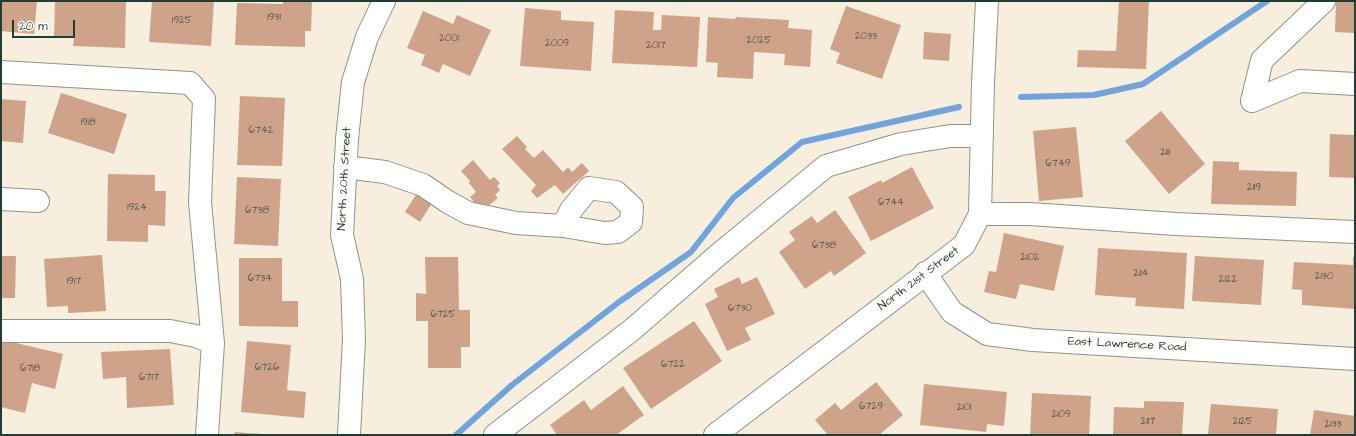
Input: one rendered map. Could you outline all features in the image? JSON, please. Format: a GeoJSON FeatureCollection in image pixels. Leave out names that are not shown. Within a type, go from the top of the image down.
{"type":"FeatureCollection","features":[{"type":"Feature","properties":{"kind":"street","name":"North 20th Street"},"geometry":{"type":"LineString","coordinates":[[350,435],[354,339],[352,279],[342,234],[346,139],[353,82],[367,37],[384,1]]}},
{"type":"Feature","properties":{"kind":"street","name":"North 21st Street"},"geometry":{"type":"LineString","coordinates":[[715,435],[964,245],[980,214],[983,83],[987,1]]}},
{"type":"Feature","properties":{"kind":"street"},"geometry":{"type":"LineString","coordinates":[[1324,1],[1262,60],[1252,101],[1300,81],[1355,84]]}},
{"type":"Feature","properties":{"kind":"street"},"geometry":{"type":"LineString","coordinates":[[1,72],[190,83],[204,99],[200,202],[213,343],[207,435]]}},
{"type":"Feature","properties":{"kind":"street"},"geometry":{"type":"LineString","coordinates":[[495,435],[633,329],[718,255],[826,166],[901,144],[950,136],[982,136]]}},
{"type":"Feature","properties":{"kind":"street"},"geometry":{"type":"LineString","coordinates":[[345,167],[385,172],[423,185],[448,202],[468,213],[516,223],[563,226]]}},
{"type":"Feature","properties":{"kind":"street"},"geometry":{"type":"LineString","coordinates":[[1,199],[38,201]]}},
{"type":"Feature","properties":{"kind":"street"},"geometry":{"type":"LineString","coordinates":[[980,214],[1030,214],[1176,224],[1355,232]]}},
{"type":"Feature","properties":{"kind":"street","name":"East Lawrence Road"},"geometry":{"type":"LineString","coordinates":[[925,274],[952,312],[987,334],[1033,340],[1355,359]]}},
{"type":"Feature","properties":{"kind":"street"},"geometry":{"type":"LineString","coordinates":[[1,331],[170,331],[196,336],[213,343]]}},
{"type":"Feature","properties":{"kind":"building"},"geometry":{"type":"Polygon","coordinates":[[[1,1],[37,1],[34,34],[1,31],[1,1]]]}},
{"type":"Feature","properties":{"kind":"building"},"geometry":{"type":"Polygon","coordinates":[[[55,1],[126,1],[125,48],[73,46],[74,38],[54,38],[55,1]]]}},
{"type":"Feature","properties":{"kind":"building"},"geometry":{"type":"Polygon","coordinates":[[[152,1],[214,1],[211,46],[149,42],[152,1]]]}},
{"type":"Feature","properties":{"kind":"building"},"geometry":{"type":"Polygon","coordinates":[[[283,1],[312,1],[311,31],[305,31],[305,47],[235,45],[237,3],[283,4],[283,1]]]}},
{"type":"Feature","properties":{"kind":"building"},"geometry":{"type":"Polygon","coordinates":[[[1119,1],[1149,1],[1146,69],[1077,67],[1078,50],[1116,51],[1119,1]]]}},
{"type":"Feature","properties":{"kind":"building"},"geometry":{"type":"Polygon","coordinates":[[[1336,1],[1355,1],[1355,33],[1335,32],[1336,1]]]}},
{"type":"Feature","properties":{"kind":"building"},"geometry":{"type":"Polygon","coordinates":[[[846,6],[901,25],[882,79],[836,63],[840,53],[830,49],[846,6]]]}},
{"type":"Feature","properties":{"kind":"building"},"geometry":{"type":"Polygon","coordinates":[[[525,8],[561,11],[561,20],[594,22],[591,71],[520,66],[525,8]]]}},
{"type":"Feature","properties":{"kind":"building"},"geometry":{"type":"Polygon","coordinates":[[[615,10],[654,12],[653,30],[661,30],[662,15],[700,17],[697,67],[612,63],[615,10]]]}},
{"type":"Feature","properties":{"kind":"building"},"geometry":{"type":"Polygon","coordinates":[[[423,11],[453,24],[457,15],[491,30],[470,76],[443,64],[439,73],[421,65],[425,55],[407,48],[423,11]]]}},
{"type":"Feature","properties":{"kind":"building"},"geometry":{"type":"Polygon","coordinates":[[[708,17],[789,20],[788,28],[812,30],[810,67],[784,65],[785,54],[754,52],[753,79],[717,77],[718,63],[706,62],[708,17]]]}},
{"type":"Feature","properties":{"kind":"building"},"geometry":{"type":"Polygon","coordinates":[[[924,32],[951,34],[949,61],[923,59],[924,32]]]}},
{"type":"Feature","properties":{"kind":"building"},"geometry":{"type":"Polygon","coordinates":[[[61,93],[127,114],[114,154],[48,133],[61,93]]]}},
{"type":"Feature","properties":{"kind":"building"},"geometry":{"type":"Polygon","coordinates":[[[240,96],[285,98],[282,166],[237,165],[240,96]]]}},
{"type":"Feature","properties":{"kind":"building"},"geometry":{"type":"Polygon","coordinates":[[[1,99],[26,101],[23,143],[1,141],[1,99]]]}},
{"type":"Feature","properties":{"kind":"building"},"geometry":{"type":"Polygon","coordinates":[[[1161,111],[1205,164],[1169,194],[1125,141],[1161,111]]]}},
{"type":"Feature","properties":{"kind":"building"},"geometry":{"type":"Polygon","coordinates":[[[1076,127],[1083,197],[1039,201],[1033,131],[1076,127]]]}},
{"type":"Feature","properties":{"kind":"building"},"geometry":{"type":"Polygon","coordinates":[[[1330,134],[1355,135],[1355,178],[1329,177],[1330,134]]]}},
{"type":"Feature","properties":{"kind":"building"},"geometry":{"type":"Polygon","coordinates":[[[517,136],[527,147],[525,149],[534,158],[543,150],[563,172],[568,167],[572,172],[582,163],[589,171],[563,194],[555,185],[537,198],[531,191],[536,185],[502,149],[517,136]]]}},
{"type":"Feature","properties":{"kind":"building"},"geometry":{"type":"Polygon","coordinates":[[[473,160],[490,180],[494,177],[500,183],[497,186],[500,190],[495,195],[498,198],[488,206],[486,204],[480,210],[470,197],[476,192],[469,183],[470,181],[461,171],[473,160]]]}},
{"type":"Feature","properties":{"kind":"building"},"geometry":{"type":"Polygon","coordinates":[[[1213,161],[1239,162],[1239,170],[1297,172],[1296,206],[1211,204],[1213,161]]]}},
{"type":"Feature","properties":{"kind":"building"},"geometry":{"type":"Polygon","coordinates":[[[912,167],[934,208],[871,241],[848,197],[881,180],[882,183],[912,167]]]}},
{"type":"Feature","properties":{"kind":"building"},"geometry":{"type":"Polygon","coordinates":[[[108,174],[155,175],[155,191],[166,191],[165,226],[148,225],[148,242],[107,241],[108,174]]]}},
{"type":"Feature","properties":{"kind":"building"},"geometry":{"type":"Polygon","coordinates":[[[237,177],[281,179],[278,246],[234,244],[237,177]]]}},
{"type":"Feature","properties":{"kind":"building"},"geometry":{"type":"Polygon","coordinates":[[[419,190],[434,200],[420,222],[405,212],[419,190]]]}},
{"type":"Feature","properties":{"kind":"building"},"geometry":{"type":"Polygon","coordinates":[[[835,210],[866,253],[834,276],[831,271],[805,289],[779,252],[795,240],[789,232],[812,216],[817,223],[835,210]]]}},
{"type":"Feature","properties":{"kind":"building"},"geometry":{"type":"Polygon","coordinates":[[[1004,233],[1064,246],[1054,291],[1020,284],[1016,299],[984,292],[989,271],[996,272],[1004,233]]]}},
{"type":"Feature","properties":{"kind":"building"},"geometry":{"type":"Polygon","coordinates":[[[1098,248],[1187,253],[1184,309],[1135,306],[1136,298],[1095,295],[1098,248]]]}},
{"type":"Feature","properties":{"kind":"building"},"geometry":{"type":"Polygon","coordinates":[[[102,255],[106,311],[68,313],[68,306],[47,307],[44,259],[102,255]]]}},
{"type":"Feature","properties":{"kind":"building"},"geometry":{"type":"Polygon","coordinates":[[[1,256],[16,256],[15,298],[1,298],[1,256]]]}},
{"type":"Feature","properties":{"kind":"building"},"geometry":{"type":"Polygon","coordinates":[[[1195,256],[1264,260],[1261,305],[1192,301],[1195,256]]]}},
{"type":"Feature","properties":{"kind":"building"},"geometry":{"type":"Polygon","coordinates":[[[425,257],[458,257],[459,310],[470,310],[470,347],[461,347],[461,368],[428,368],[428,321],[416,321],[416,293],[426,294],[425,257]]]}},
{"type":"Feature","properties":{"kind":"building"},"geometry":{"type":"Polygon","coordinates":[[[1353,257],[1355,257],[1355,309],[1302,305],[1302,290],[1292,289],[1294,262],[1353,265],[1353,257]]]}},
{"type":"Feature","properties":{"kind":"building"},"geometry":{"type":"Polygon","coordinates":[[[239,258],[282,258],[282,301],[298,301],[298,327],[239,326],[239,258]]]}},
{"type":"Feature","properties":{"kind":"building"},"geometry":{"type":"Polygon","coordinates":[[[739,277],[742,284],[757,277],[775,314],[745,328],[751,340],[727,351],[705,304],[718,297],[714,289],[739,277]]]}},
{"type":"Feature","properties":{"kind":"building"},"geometry":{"type":"Polygon","coordinates":[[[694,321],[722,361],[651,409],[623,368],[694,321]]]}},
{"type":"Feature","properties":{"kind":"building"},"geometry":{"type":"Polygon","coordinates":[[[3,340],[63,354],[55,389],[32,383],[25,413],[1,407],[1,348],[3,340]]]}},
{"type":"Feature","properties":{"kind":"building"},"geometry":{"type":"Polygon","coordinates":[[[247,341],[291,345],[287,390],[306,392],[304,418],[241,412],[247,341]]]}},
{"type":"Feature","properties":{"kind":"building"},"geometry":{"type":"Polygon","coordinates":[[[170,349],[174,405],[127,408],[126,377],[103,379],[101,352],[170,349]]]}},
{"type":"Feature","properties":{"kind":"building"},"geometry":{"type":"Polygon","coordinates":[[[876,382],[903,415],[879,435],[828,435],[815,420],[835,403],[841,410],[876,382]]]}},
{"type":"Feature","properties":{"kind":"building"},"geometry":{"type":"Polygon","coordinates":[[[924,384],[1007,392],[1004,426],[987,424],[986,432],[920,425],[924,384]]]}},
{"type":"Feature","properties":{"kind":"building"},"geometry":{"type":"Polygon","coordinates":[[[623,386],[644,415],[616,435],[557,435],[550,425],[584,400],[591,410],[623,386]]]}},
{"type":"Feature","properties":{"kind":"building"},"geometry":{"type":"Polygon","coordinates":[[[1032,393],[1091,396],[1089,435],[1030,435],[1032,393]]]}},
{"type":"Feature","properties":{"kind":"building"},"geometry":{"type":"Polygon","coordinates":[[[1144,401],[1184,402],[1182,435],[1113,435],[1114,407],[1144,408],[1144,401]]]}},
{"type":"Feature","properties":{"kind":"building"},"geometry":{"type":"Polygon","coordinates":[[[1211,404],[1278,409],[1276,435],[1208,435],[1211,404]]]}},
{"type":"Feature","properties":{"kind":"building"},"geometry":{"type":"Polygon","coordinates":[[[1314,410],[1355,416],[1355,435],[1310,435],[1314,410]]]}},
{"type":"Feature","properties":{"kind":"building"},"geometry":{"type":"Polygon","coordinates":[[[235,432],[261,434],[234,435],[235,432]]]}},
{"type":"Feature","properties":{"kind":"waterway"},"geometry":{"type":"LineString","coordinates":[[1021,97],[1094,95],[1143,84],[1267,1]]}},
{"type":"Feature","properties":{"kind":"waterway"},"geometry":{"type":"LineString","coordinates":[[456,435],[512,385],[619,302],[691,252],[733,198],[802,142],[959,107]]}}]}
